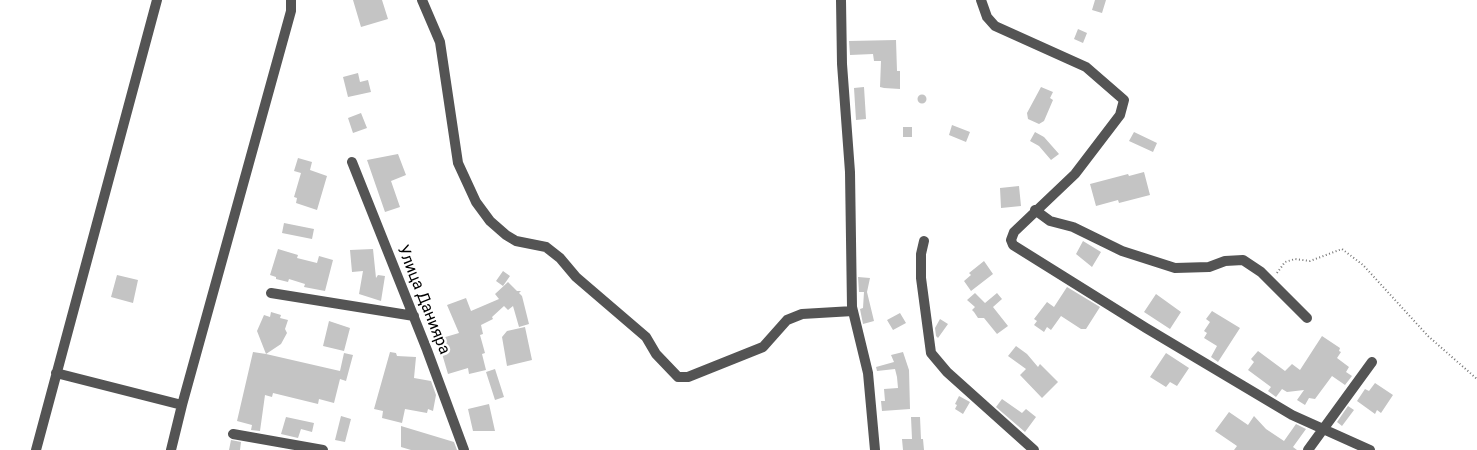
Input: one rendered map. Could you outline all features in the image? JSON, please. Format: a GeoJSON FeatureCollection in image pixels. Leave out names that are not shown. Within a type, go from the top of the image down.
{"type":"FeatureCollection","features":[{"type":"Feature","properties":{"kind":"street"},"geometry":{"type":"LineString","coordinates":[[36,450],[157,0]]}},
{"type":"Feature","properties":{"kind":"street"},"geometry":{"type":"LineString","coordinates":[[171,450],[291,11],[290,0]]}},
{"type":"Feature","properties":{"kind":"street"},"geometry":{"type":"LineString","coordinates":[[422,0],[440,42],[458,163],[476,202],[490,221],[506,235],[516,241],[546,248],[560,258],[576,277],[646,337],[656,354],[678,377],[688,377],[763,346],[787,320],[802,314],[853,311]]}},
{"type":"Feature","properties":{"kind":"street"},"geometry":{"type":"LineString","coordinates":[[842,0],[842,64],[850,172],[853,311],[868,373],[875,450]]}},
{"type":"Feature","properties":{"kind":"street"},"geometry":{"type":"LineString","coordinates":[[981,0],[987,17],[994,26],[1086,67],[1124,100],[1120,114],[1075,174],[1014,232],[1012,240],[1014,245],[1146,328],[1292,415],[1370,450]]}},
{"type":"Feature","properties":{"kind":"street","name":"Улица Данияра"},"geometry":{"type":"LineString","coordinates":[[352,162],[414,316],[464,450]]}},
{"type":"Feature","properties":{"kind":"street"},"geometry":{"type":"LineString","coordinates":[[1035,210],[1050,221],[1073,227],[1122,251],[1175,268],[1209,267],[1225,261],[1243,260],[1261,272],[1307,318]]}},
{"type":"Feature","properties":{"kind":"street"},"geometry":{"type":"LineString","coordinates":[[924,240],[921,254],[921,278],[931,353],[947,372],[1034,450]]}},
{"type":"Feature","properties":{"kind":"street"},"geometry":{"type":"LineString","coordinates":[[271,293],[414,316]]}},
{"type":"Feature","properties":{"kind":"street"},"geometry":{"type":"LineString","coordinates":[[1308,450],[1372,362]]}},
{"type":"Feature","properties":{"kind":"street"},"geometry":{"type":"LineString","coordinates":[[56,373],[182,405]]}},
{"type":"Feature","properties":{"kind":"street"},"geometry":{"type":"LineString","coordinates":[[233,434],[323,450]]}},
{"type":"Feature","properties":{"kind":"path"},"geometry":{"type":"LineString","coordinates":[[1271,283],[1285,262],[1295,259],[1310,261],[1342,250],[1363,265],[1428,336],[1477,379]]}},
{"type":"Feature","properties":{"kind":"building"},"geometry":{"type":"Polygon","coordinates":[[[353,0],[382,0],[388,19],[361,27],[353,0]]]}},
{"type":"Feature","properties":{"kind":"building"},"geometry":{"type":"Polygon","coordinates":[[[1095,0],[1106,0],[1102,13],[1092,10],[1095,0]]]}},
{"type":"Feature","properties":{"kind":"building"},"geometry":{"type":"Polygon","coordinates":[[[1078,29],[1087,33],[1083,43],[1074,39],[1078,29]]]}},
{"type":"Feature","properties":{"kind":"building"},"geometry":{"type":"Polygon","coordinates":[[[896,40],[897,71],[900,71],[900,89],[880,87],[881,61],[874,61],[873,54],[850,55],[849,41],[896,40]]]}},
{"type":"Feature","properties":{"kind":"building"},"geometry":{"type":"Polygon","coordinates":[[[358,73],[360,82],[368,80],[371,92],[348,97],[343,77],[358,73]]]}},
{"type":"Feature","properties":{"kind":"building"},"geometry":{"type":"Polygon","coordinates":[[[864,87],[866,119],[856,120],[854,88],[864,87]]]}},
{"type":"Feature","properties":{"kind":"building"},"geometry":{"type":"Polygon","coordinates":[[[1041,87],[1053,92],[1050,98],[1053,100],[1044,121],[1039,124],[1028,119],[1027,113],[1041,87]]]}},
{"type":"Feature","properties":{"kind":"building"},"geometry":{"type":"Polygon","coordinates":[[[922,95],[926,99],[922,103],[918,99],[922,95]]]}},
{"type":"Feature","properties":{"kind":"building"},"geometry":{"type":"Polygon","coordinates":[[[361,113],[367,128],[353,133],[348,118],[361,113]]]}},
{"type":"Feature","properties":{"kind":"building"},"geometry":{"type":"Polygon","coordinates":[[[952,125],[970,132],[966,142],[949,135],[952,125]]]}},
{"type":"Feature","properties":{"kind":"building"},"geometry":{"type":"Polygon","coordinates":[[[903,127],[912,127],[912,137],[903,137],[903,127]]]}},
{"type":"Feature","properties":{"kind":"building"},"geometry":{"type":"Polygon","coordinates":[[[1035,132],[1044,137],[1059,154],[1051,160],[1039,146],[1030,141],[1035,132]]]}},
{"type":"Feature","properties":{"kind":"building"},"geometry":{"type":"Polygon","coordinates":[[[1134,132],[1157,143],[1153,152],[1129,141],[1134,132]]]}},
{"type":"Feature","properties":{"kind":"building"},"geometry":{"type":"Polygon","coordinates":[[[398,154],[406,175],[391,181],[400,207],[385,212],[367,160],[398,154]]]}},
{"type":"Feature","properties":{"kind":"building"},"geometry":{"type":"Polygon","coordinates":[[[298,158],[312,162],[310,170],[327,176],[317,210],[296,203],[297,198],[294,197],[301,173],[294,171],[298,158]]]}},
{"type":"Feature","properties":{"kind":"building"},"geometry":{"type":"Polygon","coordinates":[[[1144,172],[1150,195],[1119,203],[1118,200],[1096,206],[1090,184],[1128,174],[1129,176],[1144,172]]]}},
{"type":"Feature","properties":{"kind":"building"},"geometry":{"type":"Polygon","coordinates":[[[1019,186],[1021,206],[1001,208],[1000,188],[1019,186]]]}},
{"type":"Feature","properties":{"kind":"building"},"geometry":{"type":"Polygon","coordinates":[[[284,223],[314,229],[312,239],[282,233],[284,223]]]}},
{"type":"Feature","properties":{"kind":"building"},"geometry":{"type":"Polygon","coordinates":[[[1083,241],[1101,252],[1092,267],[1076,254],[1083,241]]]}},
{"type":"Feature","properties":{"kind":"building"},"geometry":{"type":"Polygon","coordinates":[[[278,249],[298,255],[297,258],[317,263],[319,256],[333,260],[325,291],[304,287],[305,284],[289,279],[288,282],[276,279],[276,277],[270,275],[278,249]]]}},
{"type":"Feature","properties":{"kind":"building"},"geometry":{"type":"Polygon","coordinates":[[[373,249],[376,278],[378,275],[385,276],[381,301],[359,294],[363,271],[352,272],[350,250],[373,249]]]}},
{"type":"Feature","properties":{"kind":"building"},"geometry":{"type":"Polygon","coordinates":[[[984,261],[993,274],[971,291],[964,281],[971,275],[969,273],[984,261]]]}},
{"type":"Feature","properties":{"kind":"building"},"geometry":{"type":"Polygon","coordinates":[[[503,271],[510,276],[503,286],[496,281],[503,271]]]}},
{"type":"Feature","properties":{"kind":"building"},"geometry":{"type":"Polygon","coordinates":[[[117,275],[138,280],[133,303],[111,297],[117,275]]]}},
{"type":"Feature","properties":{"kind":"building"},"geometry":{"type":"Polygon","coordinates":[[[858,277],[870,278],[867,292],[874,321],[863,324],[860,309],[863,308],[864,292],[859,292],[858,277]]]}},
{"type":"Feature","properties":{"kind":"building"},"geometry":{"type":"Polygon","coordinates":[[[508,282],[517,291],[521,291],[519,293],[522,296],[529,324],[519,327],[513,306],[508,310],[504,306],[492,317],[493,319],[481,325],[483,334],[480,335],[485,353],[482,354],[486,370],[469,374],[468,368],[448,374],[440,347],[444,346],[442,338],[459,333],[447,305],[466,298],[471,311],[499,299],[495,294],[508,282]]]}},
{"type":"Feature","properties":{"kind":"building"},"geometry":{"type":"Polygon","coordinates":[[[1067,287],[1100,307],[1086,329],[1081,329],[1061,316],[1051,330],[1047,327],[1044,332],[1034,325],[1037,321],[1034,319],[1047,302],[1054,307],[1067,287]]]}},
{"type":"Feature","properties":{"kind":"building"},"geometry":{"type":"Polygon","coordinates":[[[975,293],[985,303],[997,293],[1002,299],[993,307],[1008,326],[997,334],[984,318],[978,318],[972,310],[975,307],[967,300],[975,293]]]}},
{"type":"Feature","properties":{"kind":"building"},"geometry":{"type":"Polygon","coordinates":[[[1156,294],[1181,312],[1170,329],[1144,312],[1156,294]]]}},
{"type":"Feature","properties":{"kind":"building"},"geometry":{"type":"Polygon","coordinates":[[[1212,311],[1240,328],[1218,362],[1211,357],[1217,346],[1204,338],[1207,333],[1204,331],[1210,322],[1206,319],[1212,311]]]}},
{"type":"Feature","properties":{"kind":"building"},"geometry":{"type":"Polygon","coordinates":[[[271,312],[281,315],[280,318],[288,320],[285,329],[287,333],[281,344],[266,354],[257,331],[264,315],[270,317],[271,312]]]}},
{"type":"Feature","properties":{"kind":"building"},"geometry":{"type":"Polygon","coordinates":[[[900,313],[906,323],[893,330],[887,320],[900,313]]]}},
{"type":"Feature","properties":{"kind":"building"},"geometry":{"type":"Polygon","coordinates":[[[940,319],[948,324],[938,338],[935,328],[940,319]]]}},
{"type":"Feature","properties":{"kind":"building"},"geometry":{"type":"Polygon","coordinates":[[[329,321],[350,328],[344,351],[323,346],[329,321]]]}},
{"type":"Feature","properties":{"kind":"building"},"geometry":{"type":"Polygon","coordinates":[[[525,327],[532,360],[507,366],[502,337],[507,331],[525,327]]]}},
{"type":"Feature","properties":{"kind":"building"},"geometry":{"type":"Polygon","coordinates":[[[1322,336],[1340,348],[1339,351],[1341,352],[1337,358],[1349,367],[1346,372],[1352,376],[1345,385],[1332,376],[1315,399],[1309,398],[1305,405],[1297,400],[1304,390],[1287,392],[1282,389],[1276,397],[1268,391],[1271,387],[1248,370],[1254,362],[1251,359],[1258,351],[1285,371],[1292,364],[1300,370],[1322,336]]]}},
{"type":"Feature","properties":{"kind":"building"},"geometry":{"type":"Polygon","coordinates":[[[1016,346],[1027,354],[1038,367],[1040,364],[1058,382],[1042,398],[1020,375],[1026,369],[1008,356],[1016,346]]]}},
{"type":"Feature","properties":{"kind":"building"},"geometry":{"type":"Polygon","coordinates":[[[253,352],[340,371],[344,353],[353,355],[346,381],[340,379],[334,403],[319,399],[318,404],[273,393],[272,397],[265,395],[260,431],[251,430],[252,425],[237,421],[253,352]]]}},
{"type":"Feature","properties":{"kind":"building"},"geometry":{"type":"Polygon","coordinates":[[[390,352],[396,353],[397,356],[416,357],[414,378],[431,381],[436,395],[433,411],[428,409],[427,413],[405,409],[402,423],[382,418],[383,411],[374,409],[390,352]]]}},
{"type":"Feature","properties":{"kind":"building"},"geometry":{"type":"Polygon","coordinates":[[[903,352],[909,370],[910,409],[882,411],[881,401],[885,401],[884,389],[898,388],[897,377],[895,369],[877,371],[876,367],[894,362],[891,355],[903,352]]]}},
{"type":"Feature","properties":{"kind":"building"},"geometry":{"type":"Polygon","coordinates":[[[1166,353],[1189,368],[1177,386],[1170,382],[1166,387],[1150,377],[1166,353]]]}},
{"type":"Feature","properties":{"kind":"building"},"geometry":{"type":"Polygon","coordinates":[[[495,369],[504,397],[495,400],[486,372],[495,369]]]}},
{"type":"Feature","properties":{"kind":"building"},"geometry":{"type":"Polygon","coordinates":[[[1375,383],[1393,395],[1381,413],[1377,410],[1375,414],[1357,401],[1365,389],[1369,391],[1375,383]]]}},
{"type":"Feature","properties":{"kind":"building"},"geometry":{"type":"Polygon","coordinates":[[[959,396],[970,402],[963,414],[955,409],[959,396]]]}},
{"type":"Feature","properties":{"kind":"building"},"geometry":{"type":"Polygon","coordinates":[[[1002,399],[1022,413],[1026,409],[1036,417],[1025,432],[996,407],[1002,399]]]}},
{"type":"Feature","properties":{"kind":"building"},"geometry":{"type":"Polygon","coordinates":[[[489,404],[495,431],[473,431],[468,409],[489,404]]]}},
{"type":"Feature","properties":{"kind":"building"},"geometry":{"type":"Polygon","coordinates":[[[1348,406],[1354,410],[1342,426],[1337,422],[1348,406]]]}},
{"type":"Feature","properties":{"kind":"building"},"geometry":{"type":"Polygon","coordinates":[[[1229,412],[1248,425],[1254,416],[1266,429],[1284,441],[1296,424],[1306,429],[1293,447],[1297,450],[1234,450],[1237,446],[1215,431],[1229,412]]]}},
{"type":"Feature","properties":{"kind":"building"},"geometry":{"type":"Polygon","coordinates":[[[341,416],[351,419],[345,442],[335,440],[341,416]]]}},
{"type":"Feature","properties":{"kind":"building"},"geometry":{"type":"Polygon","coordinates":[[[286,417],[314,423],[312,432],[301,429],[298,438],[281,434],[286,417]]]}},
{"type":"Feature","properties":{"kind":"building"},"geometry":{"type":"Polygon","coordinates":[[[911,417],[920,417],[921,439],[923,439],[924,450],[903,450],[902,439],[912,439],[911,417]]]}},
{"type":"Feature","properties":{"kind":"building"},"geometry":{"type":"Polygon","coordinates":[[[401,426],[454,442],[457,450],[411,450],[401,447],[401,426]]]}},
{"type":"Feature","properties":{"kind":"building"},"geometry":{"type":"Polygon","coordinates":[[[231,440],[241,442],[240,450],[229,450],[231,440]]]}}]}
